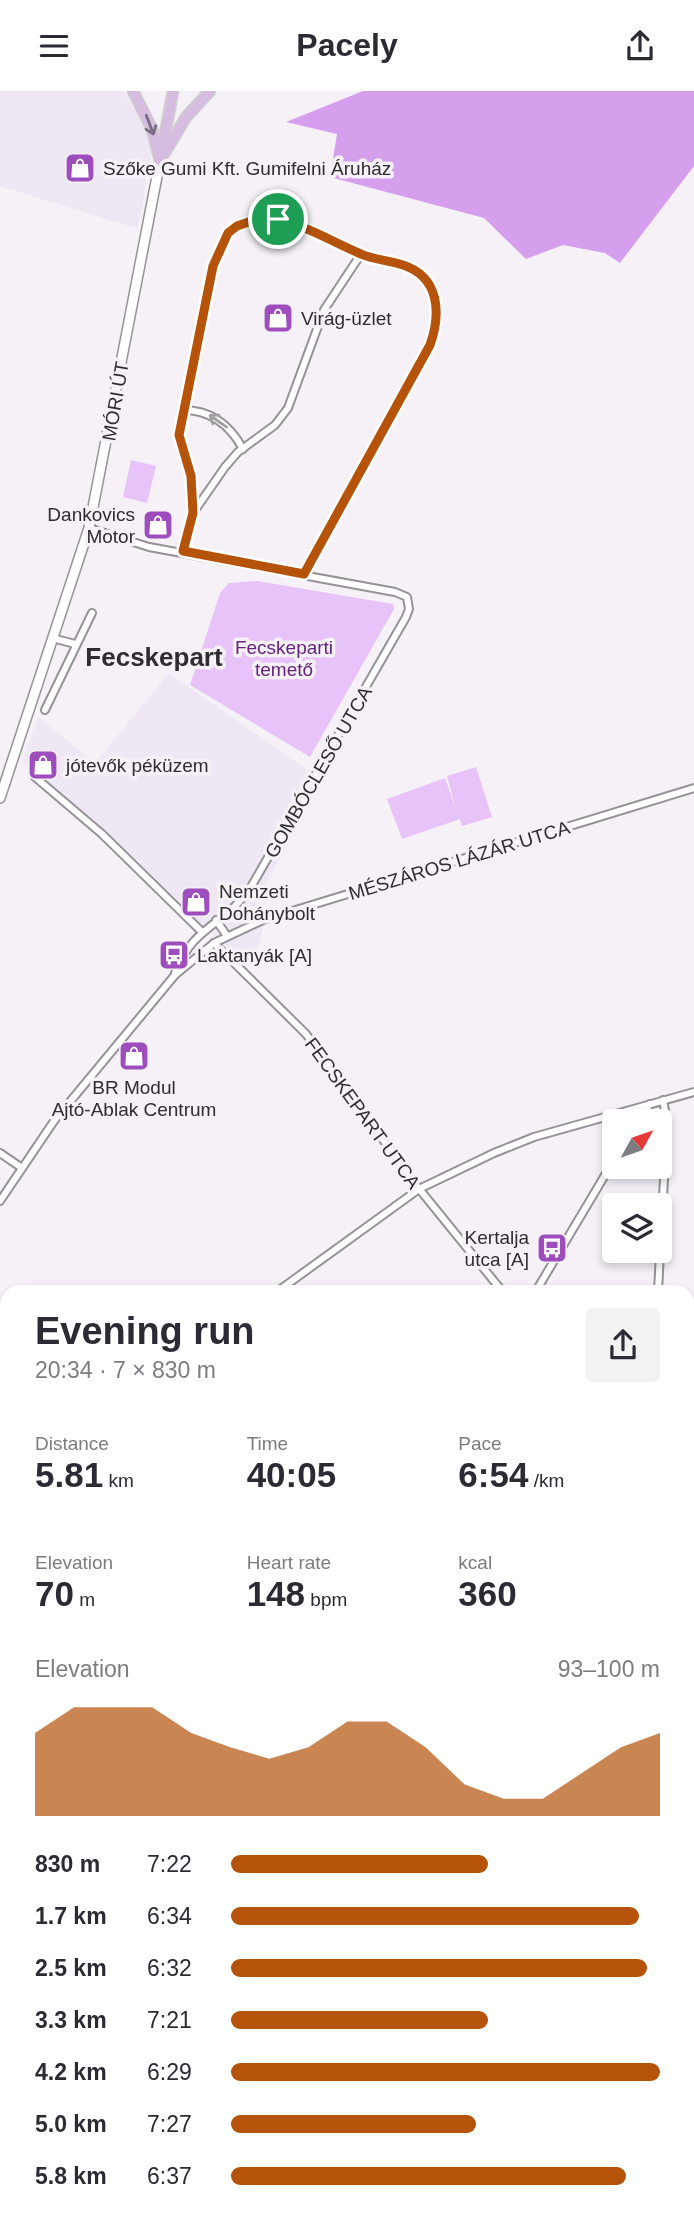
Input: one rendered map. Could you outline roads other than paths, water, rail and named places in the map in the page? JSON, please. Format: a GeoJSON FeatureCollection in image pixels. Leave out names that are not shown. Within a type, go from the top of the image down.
{"type":"FeatureCollection","features":[{"type":"Feature","properties":{"kind":"main road"},"geometry":{"type":"LineString","coordinates":[[133,91],[152,129],[160,161]]}},
{"type":"Feature","properties":{"kind":"main road"},"geometry":{"type":"LineString","coordinates":[[160,161],[173,91]]}},
{"type":"Feature","properties":{"kind":"main road"},"geometry":{"type":"LineString","coordinates":[[160,161],[186,117],[210,91]]}},
{"type":"Feature","properties":{"kind":"main road","name":"MÓRI ÚT"},"geometry":{"type":"LineString","coordinates":[[0,798],[89,528],[160,161]]}},
{"type":"Feature","properties":{"kind":"street"},"geometry":{"type":"LineString","coordinates":[[89,528],[149,547],[304,574],[422,361],[437,322],[433,290],[420,273],[401,264],[361,254],[307,227],[278,219],[250,220],[228,233],[217,252],[183,410],[180,442],[191,476],[193,513],[183,551]]}},
{"type":"Feature","properties":{"kind":"street"},"geometry":{"type":"LineString","coordinates":[[193,513],[221,472],[243,449],[269,431],[288,408],[324,310],[361,254]]}},
{"type":"Feature","properties":{"kind":"street"},"geometry":{"type":"LineString","coordinates":[[183,410],[203,412],[223,423],[243,449]]}},
{"type":"Feature","properties":{"kind":"street","name":"GOMBÓCLESŐ UTCA"},"geometry":{"type":"LineString","coordinates":[[175,975],[195,937],[243,900],[410,610],[407,597],[395,592],[304,574]]}},
{"type":"Feature","properties":{"kind":"street"},"geometry":{"type":"LineString","coordinates":[[45,710],[92,614]]}},
{"type":"Feature","properties":{"kind":"street"},"geometry":{"type":"LineString","coordinates":[[52,638],[75,645]]}},
{"type":"Feature","properties":{"kind":"street"},"geometry":{"type":"LineString","coordinates":[[35,777],[102,834],[201,931]]}},
{"type":"Feature","properties":{"kind":"street","name":"MÉSZÁROS LÁZÁR UTCA"},"geometry":{"type":"LineString","coordinates":[[175,975],[214,943],[263,921],[694,788]]}},
{"type":"Feature","properties":{"kind":"street"},"geometry":{"type":"LineString","coordinates":[[216,920],[227,936]]}},
{"type":"Feature","properties":{"kind":"street"},"geometry":{"type":"LineString","coordinates":[[195,937],[205,949]]}},
{"type":"Feature","properties":{"kind":"street","name":"FECSKEPART UTCA"},"geometry":{"type":"LineString","coordinates":[[214,943],[306,1034],[419,1189],[497,1285]]}},
{"type":"Feature","properties":{"kind":"street"},"geometry":{"type":"LineString","coordinates":[[0,1201],[54,1121],[175,975]]}},
{"type":"Feature","properties":{"kind":"street"},"geometry":{"type":"LineString","coordinates":[[286,1285],[419,1189],[508,1147],[694,1092]]}},
{"type":"Feature","properties":{"kind":"street"},"geometry":{"type":"LineString","coordinates":[[658,1285],[667,1122],[663,1100]]}},
{"type":"Feature","properties":{"kind":"street"},"geometry":{"type":"LineString","coordinates":[[646,1109],[650,1104]]}},
{"type":"Feature","properties":{"kind":"street"},"geometry":{"type":"LineString","coordinates":[[0,1153],[22,1168]]}},
{"type":"Feature","properties":{"kind":"street"},"geometry":{"type":"LineString","coordinates":[[540,1285],[603,1179]]}},
{"type":"Feature","properties":{"kind":"place","name":"Szőke Gumi Kft. Gumifelni Áruház"},"geometry":{"type":"Point","coordinates":[80,168]}},
{"type":"Feature","properties":{"kind":"place","name":"Virág-üzlet"},"geometry":{"type":"Point","coordinates":[278,318]}},
{"type":"Feature","properties":{"kind":"place","name":"Dankovics Motor"},"geometry":{"type":"Point","coordinates":[158,525]}},
{"type":"Feature","properties":{"kind":"place","name":"jótevők péküzem"},"geometry":{"type":"Point","coordinates":[43,765]}},
{"type":"Feature","properties":{"kind":"place","name":"Nemzeti Dohánybolt"},"geometry":{"type":"Point","coordinates":[196,902]}},
{"type":"Feature","properties":{"kind":"place","name":"Laktanyák [A]"},"geometry":{"type":"Point","coordinates":[174,955]}},
{"type":"Feature","properties":{"kind":"place","name":"BR Modul Ajtó-Ablak Centrum"},"geometry":{"type":"Point","coordinates":[134,1056]}},
{"type":"Feature","properties":{"kind":"place","name":"Kertalja utca [A]"},"geometry":{"type":"Point","coordinates":[552,1248]}},
{"type":"Feature","properties":{"kind":"district","name":"Fecskepart"},"geometry":{"type":"Point","coordinates":[154,657]}},
{"type":"Feature","properties":{"kind":"park label","name":"Fecskeparti temető"},"geometry":{"type":"Point","coordinates":[284,658]}}]}
